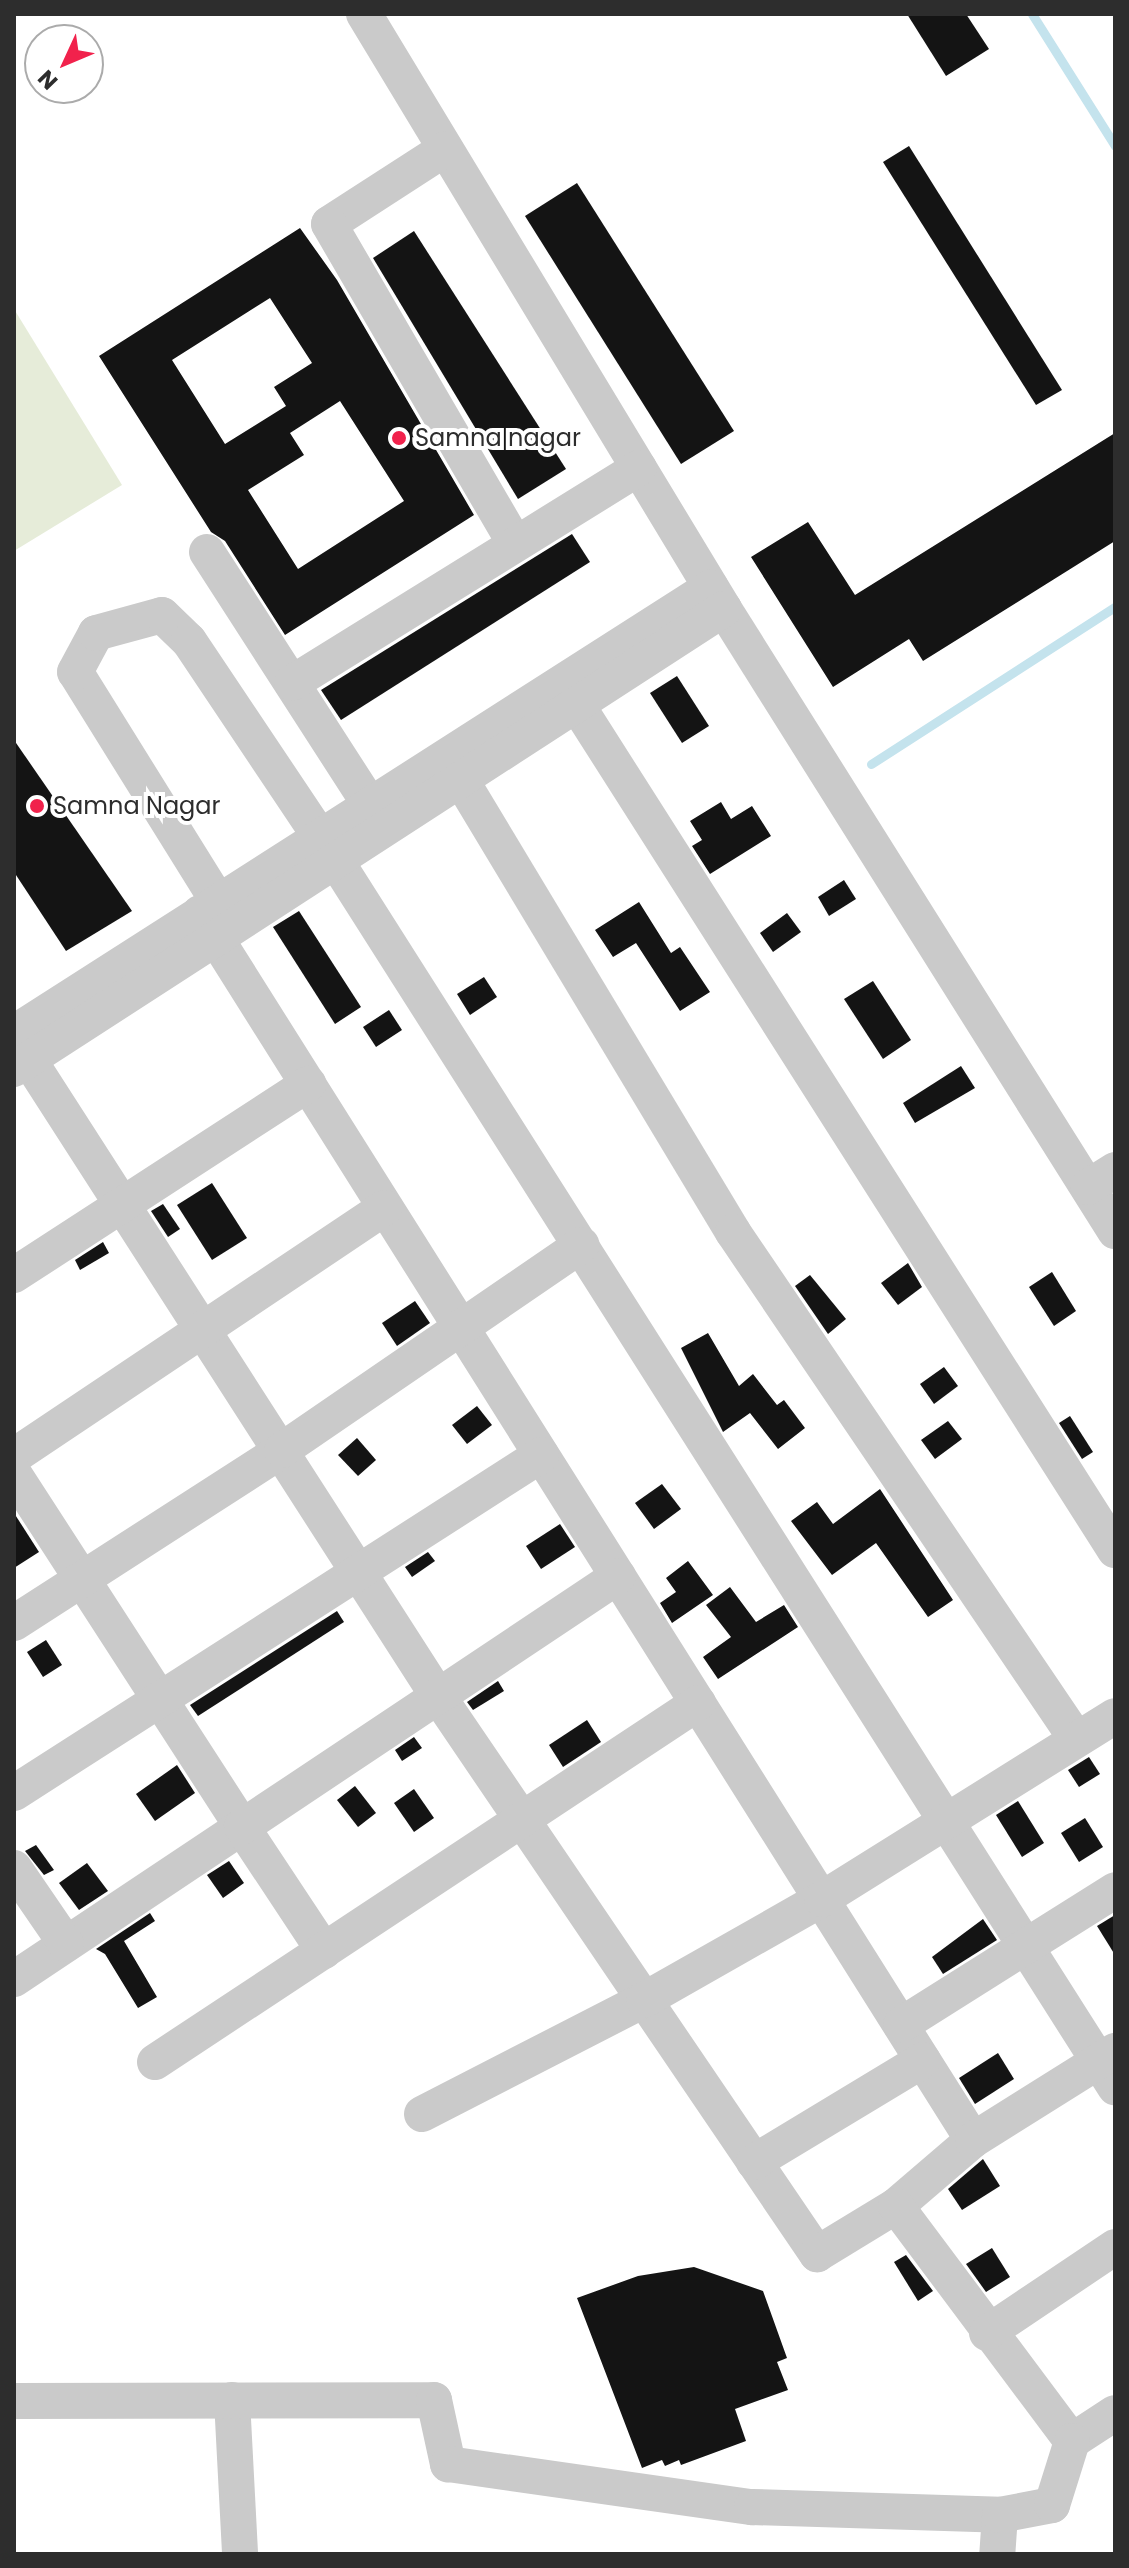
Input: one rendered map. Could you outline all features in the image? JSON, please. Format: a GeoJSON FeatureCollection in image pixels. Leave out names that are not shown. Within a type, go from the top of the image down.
{"type":"FeatureCollection","features":[{"type":"Feature","properties":{"kind":"street"},"geometry":{"type":"LineString","coordinates":[[364,14],[717,598],[1101,1178],[1115,1231]]}},
{"type":"Feature","properties":{"kind":"street"},"geometry":{"type":"LineString","coordinates":[[445,149],[329,224],[515,544]]}},
{"type":"Feature","properties":{"kind":"street"},"geometry":{"type":"LineString","coordinates":[[292,683],[639,468]]}},
{"type":"Feature","properties":{"kind":"street"},"geometry":{"type":"LineString","coordinates":[[207,552],[370,805]]}},
{"type":"Feature","properties":{"kind":"street"},"geometry":{"type":"LineString","coordinates":[[717,598],[577,705],[461,780],[328,849],[212,918],[23,1042],[438,1696],[817,2254],[896,2206],[973,2140],[1110,2067],[948,1821],[328,849],[189,641],[162,615],[96,633],[75,672],[212,918],[308,1084],[973,2140]]}},
{"type":"Feature","properties":{"kind":"street"},"geometry":{"type":"LineString","coordinates":[[328,849],[370,805],[717,598]]}},
{"type":"Feature","properties":{"kind":"street"},"geometry":{"type":"LineString","coordinates":[[577,705],[1115,1550]]}},
{"type":"Feature","properties":{"kind":"street"},"geometry":{"type":"LineString","coordinates":[[461,780],[733,1232],[1075,1737]]}},
{"type":"Feature","properties":{"kind":"street"},"geometry":{"type":"LineString","coordinates":[[14,1275],[308,1084]]}},
{"type":"Feature","properties":{"kind":"street"},"geometry":{"type":"LineString","coordinates":[[14,1456],[385,1208]]}},
{"type":"Feature","properties":{"kind":"street"},"geometry":{"type":"LineString","coordinates":[[14,1623],[282,1450],[460,1325],[581,1245]]}},
{"type":"Feature","properties":{"kind":"street"},"geometry":{"type":"LineString","coordinates":[[14,1793],[541,1455]]}},
{"type":"Feature","properties":{"kind":"street"},"geometry":{"type":"LineString","coordinates":[[14,1474],[324,1951]]}},
{"type":"Feature","properties":{"kind":"street"},"geometry":{"type":"LineString","coordinates":[[14,1979],[618,1576]]}},
{"type":"Feature","properties":{"kind":"street"},"geometry":{"type":"LineString","coordinates":[[155,2062],[524,1822],[698,1703]]}},
{"type":"Feature","properties":{"kind":"street"},"geometry":{"type":"LineString","coordinates":[[422,2114],[644,2000],[822,1899],[1075,1737],[1115,1716]]}},
{"type":"Feature","properties":{"kind":"street"},"geometry":{"type":"LineString","coordinates":[[14,1868],[66,1944]]}},
{"type":"Feature","properties":{"kind":"street"},"geometry":{"type":"LineString","coordinates":[[901,2025],[1115,1890]]}},
{"type":"Feature","properties":{"kind":"street"},"geometry":{"type":"LineString","coordinates":[[754,2162],[923,2060]]}},
{"type":"Feature","properties":{"kind":"street"},"geometry":{"type":"LineString","coordinates":[[896,2206],[987,2333],[1072,2441]]}},
{"type":"Feature","properties":{"kind":"street"},"geometry":{"type":"LineString","coordinates":[[987,2333],[1115,2247]]}},
{"type":"Feature","properties":{"kind":"street"},"geometry":{"type":"LineString","coordinates":[[232,2400],[240,2554]]}},
{"type":"Feature","properties":{"kind":"street"},"geometry":{"type":"LineString","coordinates":[[14,2401],[434,2400],[448,2464],[752,2507],[1000,2515],[1052,2505],[1072,2441],[1115,2413]]}},
{"type":"Feature","properties":{"kind":"street"},"geometry":{"type":"LineString","coordinates":[[997,2554],[1000,2515]]}},
{"type":"Feature","properties":{"kind":"green space"},"geometry":{"type":"Polygon","coordinates":[[[14,309],[122,485],[14,551],[14,309]]]}},
{"type":"Feature","properties":{"kind":"building"},"geometry":{"type":"Polygon","coordinates":[[[907,14],[966,14],[989,49],[946,76],[907,14]]]}},
{"type":"Feature","properties":{"kind":"building"},"geometry":{"type":"Polygon","coordinates":[[[909,146],[1062,390],[1036,405],[883,162],[909,146]]]}},
{"type":"Feature","properties":{"kind":"building"},"geometry":{"type":"Polygon","coordinates":[[[577,183],[734,431],[681,464],[525,216],[577,183]]]}},
{"type":"Feature","properties":{"kind":"building","name":"Samna nagar"},"geometry":{"type":"Polygon","coordinates":[[[300,228],[337,280],[474,515],[285,635],[225,541],[211,532],[99,356],[300,228]],[[270,298],[172,360],[225,444],[286,406],[274,387],[312,363],[270,298]],[[340,401],[290,433],[304,455],[248,490],[298,569],[404,501],[340,401]]]}},
{"type":"Feature","properties":{"kind":"building"},"geometry":{"type":"Polygon","coordinates":[[[414,231],[566,469],[518,499],[373,258],[414,231]]]}},
{"type":"Feature","properties":{"kind":"building"},"geometry":{"type":"Polygon","coordinates":[[[1115,433],[1115,541],[923,661],[909,639],[833,687],[751,557],[808,522],[855,595],[1115,433]]]}},
{"type":"Feature","properties":{"kind":"building"},"geometry":{"type":"Polygon","coordinates":[[[572,534],[590,562],[341,720],[321,690],[572,534]]]}},
{"type":"Feature","properties":{"kind":"building"},"geometry":{"type":"Polygon","coordinates":[[[677,676],[709,726],[682,743],[650,693],[677,676]]]}},
{"type":"Feature","properties":{"kind":"building","name":"Samna Nagar"},"geometry":{"type":"Polygon","coordinates":[[[14,740],[132,911],[66,951],[14,872],[14,740]]]}},
{"type":"Feature","properties":{"kind":"building"},"geometry":{"type":"Polygon","coordinates":[[[721,802],[731,819],[752,806],[771,836],[710,874],[692,846],[702,840],[690,821],[721,802]]]}},
{"type":"Feature","properties":{"kind":"building"},"geometry":{"type":"Polygon","coordinates":[[[844,880],[856,899],[829,916],[818,897],[844,880]]]}},
{"type":"Feature","properties":{"kind":"building"},"geometry":{"type":"Polygon","coordinates":[[[639,902],[671,953],[680,947],[710,992],[680,1011],[636,943],[613,957],[595,930],[639,902]]]}},
{"type":"Feature","properties":{"kind":"building"},"geometry":{"type":"Polygon","coordinates":[[[299,911],[361,1007],[335,1024],[273,927],[299,911]]]}},
{"type":"Feature","properties":{"kind":"building"},"geometry":{"type":"Polygon","coordinates":[[[787,913],[801,932],[773,952],[760,933],[787,913]]]}},
{"type":"Feature","properties":{"kind":"building"},"geometry":{"type":"Polygon","coordinates":[[[484,977],[497,997],[470,1015],[457,994],[484,977]]]}},
{"type":"Feature","properties":{"kind":"building"},"geometry":{"type":"Polygon","coordinates":[[[873,981],[911,1040],[883,1059],[844,999],[873,981]]]}},
{"type":"Feature","properties":{"kind":"building"},"geometry":{"type":"Polygon","coordinates":[[[389,1010],[402,1030],[376,1047],[363,1027],[389,1010]]]}},
{"type":"Feature","properties":{"kind":"building"},"geometry":{"type":"Polygon","coordinates":[[[961,1066],[975,1088],[915,1123],[903,1103],[961,1066]]]}},
{"type":"Feature","properties":{"kind":"building"},"geometry":{"type":"Polygon","coordinates":[[[212,1183],[247,1238],[212,1260],[177,1205],[212,1183]]]}},
{"type":"Feature","properties":{"kind":"building"},"geometry":{"type":"Polygon","coordinates":[[[163,1204],[180,1229],[168,1237],[151,1211],[163,1204]]]}},
{"type":"Feature","properties":{"kind":"building"},"geometry":{"type":"Polygon","coordinates":[[[103,1242],[109,1253],[80,1270],[75,1260],[103,1242]]]}},
{"type":"Feature","properties":{"kind":"building"},"geometry":{"type":"Polygon","coordinates":[[[908,1263],[922,1287],[898,1305],[881,1283],[908,1263]]]}},
{"type":"Feature","properties":{"kind":"building"},"geometry":{"type":"Polygon","coordinates":[[[1052,1272],[1076,1311],[1054,1326],[1029,1287],[1052,1272]]]}},
{"type":"Feature","properties":{"kind":"building"},"geometry":{"type":"Polygon","coordinates":[[[810,1275],[846,1319],[828,1334],[795,1286],[810,1275]]]}},
{"type":"Feature","properties":{"kind":"building"},"geometry":{"type":"Polygon","coordinates":[[[415,1301],[430,1323],[397,1346],[382,1323],[415,1301]]]}},
{"type":"Feature","properties":{"kind":"building"},"geometry":{"type":"Polygon","coordinates":[[[708,1333],[739,1386],[753,1374],[777,1405],[784,1400],[805,1428],[778,1449],[750,1413],[723,1432],[681,1348],[708,1333]]]}},
{"type":"Feature","properties":{"kind":"building"},"geometry":{"type":"Polygon","coordinates":[[[944,1367],[958,1386],[934,1404],[920,1384],[944,1367]]]}},
{"type":"Feature","properties":{"kind":"building"},"geometry":{"type":"Polygon","coordinates":[[[477,1406],[492,1425],[467,1444],[452,1425],[477,1406]]]}},
{"type":"Feature","properties":{"kind":"building"},"geometry":{"type":"Polygon","coordinates":[[[1070,1416],[1093,1452],[1082,1459],[1059,1423],[1070,1416]]]}},
{"type":"Feature","properties":{"kind":"building"},"geometry":{"type":"Polygon","coordinates":[[[948,1421],[962,1439],[935,1459],[921,1440],[948,1421]]]}},
{"type":"Feature","properties":{"kind":"building"},"geometry":{"type":"Polygon","coordinates":[[[357,1438],[376,1460],[358,1476],[338,1455],[357,1438]]]}},
{"type":"Feature","properties":{"kind":"building"},"geometry":{"type":"Polygon","coordinates":[[[662,1484],[681,1509],[654,1529],[635,1503],[662,1484]]]}},
{"type":"Feature","properties":{"kind":"building"},"geometry":{"type":"Polygon","coordinates":[[[880,1489],[953,1600],[928,1617],[876,1543],[832,1575],[791,1521],[817,1502],[833,1524],[880,1489]]]}},
{"type":"Feature","properties":{"kind":"building"},"geometry":{"type":"Polygon","coordinates":[[[14,1513],[39,1552],[14,1568],[14,1513]]]}},
{"type":"Feature","properties":{"kind":"building"},"geometry":{"type":"Polygon","coordinates":[[[560,1524],[575,1547],[541,1569],[526,1546],[560,1524]]]}},
{"type":"Feature","properties":{"kind":"building"},"geometry":{"type":"Polygon","coordinates":[[[428,1552],[435,1561],[412,1577],[405,1567],[428,1552]]]}},
{"type":"Feature","properties":{"kind":"building"},"geometry":{"type":"Polygon","coordinates":[[[688,1561],[713,1595],[672,1623],[660,1603],[676,1592],[666,1578],[688,1561]]]}},
{"type":"Feature","properties":{"kind":"building"},"geometry":{"type":"Polygon","coordinates":[[[730,1587],[756,1622],[784,1605],[798,1627],[718,1679],[703,1657],[731,1637],[706,1605],[730,1587]]]}},
{"type":"Feature","properties":{"kind":"building"},"geometry":{"type":"Polygon","coordinates":[[[337,1611],[344,1622],[198,1716],[190,1705],[337,1611]]]}},
{"type":"Feature","properties":{"kind":"building"},"geometry":{"type":"Polygon","coordinates":[[[46,1640],[62,1665],[43,1677],[27,1652],[46,1640]]]}},
{"type":"Feature","properties":{"kind":"building"},"geometry":{"type":"Polygon","coordinates":[[[498,1681],[504,1691],[473,1710],[467,1702],[498,1681]]]}},
{"type":"Feature","properties":{"kind":"building"},"geometry":{"type":"Polygon","coordinates":[[[587,1720],[601,1742],[563,1767],[549,1745],[587,1720]]]}},
{"type":"Feature","properties":{"kind":"building"},"geometry":{"type":"Polygon","coordinates":[[[414,1737],[422,1748],[402,1761],[395,1750],[414,1737]]]}},
{"type":"Feature","properties":{"kind":"building"},"geometry":{"type":"Polygon","coordinates":[[[1089,1757],[1100,1774],[1079,1787],[1068,1770],[1089,1757]]]}},
{"type":"Feature","properties":{"kind":"building"},"geometry":{"type":"Polygon","coordinates":[[[177,1765],[195,1793],[155,1821],[136,1794],[177,1765]]]}},
{"type":"Feature","properties":{"kind":"building"},"geometry":{"type":"Polygon","coordinates":[[[355,1786],[376,1813],[358,1827],[337,1800],[355,1786]]]}},
{"type":"Feature","properties":{"kind":"building"},"geometry":{"type":"Polygon","coordinates":[[[414,1789],[434,1818],[414,1832],[394,1803],[414,1789]]]}},
{"type":"Feature","properties":{"kind":"building"},"geometry":{"type":"Polygon","coordinates":[[[1018,1801],[1044,1843],[1022,1857],[996,1815],[1018,1801]]]}},
{"type":"Feature","properties":{"kind":"building"},"geometry":{"type":"Polygon","coordinates":[[[1085,1818],[1103,1847],[1079,1862],[1061,1833],[1085,1818]]]}},
{"type":"Feature","properties":{"kind":"building"},"geometry":{"type":"Polygon","coordinates":[[[36,1845],[54,1870],[44,1875],[25,1851],[36,1845]]]}},
{"type":"Feature","properties":{"kind":"building"},"geometry":{"type":"Polygon","coordinates":[[[229,1861],[244,1883],[223,1898],[207,1875],[229,1861]]]}},
{"type":"Feature","properties":{"kind":"building"},"geometry":{"type":"Polygon","coordinates":[[[87,1863],[108,1891],[79,1910],[59,1883],[87,1863]]]}},
{"type":"Feature","properties":{"kind":"building"},"geometry":{"type":"Polygon","coordinates":[[[150,1913],[155,1921],[124,1941],[157,1997],[138,2008],[105,1954],[96,1949],[150,1913]]]}},
{"type":"Feature","properties":{"kind":"building"},"geometry":{"type":"Polygon","coordinates":[[[1115,1915],[1115,1955],[1097,1926],[1115,1915]]]}},
{"type":"Feature","properties":{"kind":"building"},"geometry":{"type":"Polygon","coordinates":[[[983,1919],[997,1940],[943,1974],[932,1957],[983,1919]]]}},
{"type":"Feature","properties":{"kind":"building"},"geometry":{"type":"Polygon","coordinates":[[[998,2053],[1014,2079],[975,2104],[959,2078],[998,2053]]]}},
{"type":"Feature","properties":{"kind":"building"},"geometry":{"type":"Polygon","coordinates":[[[983,2159],[1000,2186],[962,2210],[948,2189],[983,2159]]]}},
{"type":"Feature","properties":{"kind":"building"},"geometry":{"type":"Polygon","coordinates":[[[992,2248],[1010,2277],[986,2292],[966,2264],[992,2248]]]}},
{"type":"Feature","properties":{"kind":"building"},"geometry":{"type":"Polygon","coordinates":[[[906,2255],[933,2291],[918,2301],[894,2262],[906,2255]]]}},
{"type":"Feature","properties":{"kind":"building"},"geometry":{"type":"Polygon","coordinates":[[[694,2267],[763,2291],[787,2358],[777,2362],[788,2390],[735,2409],[746,2441],[681,2465],[679,2460],[665,2466],[662,2460],[642,2468],[577,2298],[638,2276],[694,2267]]]}},
{"type":"Feature","properties":{"kind":"waterway"},"geometry":{"type":"LineString","coordinates":[[1032,14],[1115,146]]}},
{"type":"Feature","properties":{"kind":"waterway"},"geometry":{"type":"LineString","coordinates":[[871,764],[1115,607]]}},
{"type":"Feature","properties":{"kind":"place","name":"Samna nagar"},"geometry":{"type":"Point","coordinates":[399,438]}},
{"type":"Feature","properties":{"kind":"place","name":"Samna Nagar"},"geometry":{"type":"Point","coordinates":[37,806]}}]}
